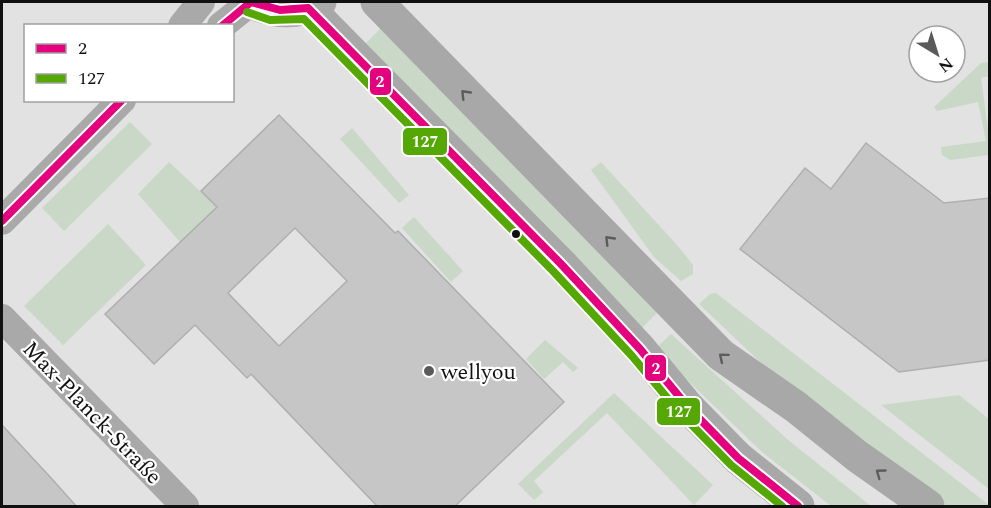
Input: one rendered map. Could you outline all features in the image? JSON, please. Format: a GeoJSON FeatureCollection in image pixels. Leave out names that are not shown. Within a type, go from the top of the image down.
{"type":"FeatureCollection","features":[{"type":"Feature","properties":{"kind":"street"},"geometry":{"type":"LineString","coordinates":[[184,24],[201,2]]}},
{"type":"Feature","properties":{"kind":"street"},"geometry":{"type":"LineString","coordinates":[[224,24],[251,2],[269,10],[289,11],[314,4],[640,349],[687,406],[738,458],[798,507]]}},
{"type":"Feature","properties":{"kind":"street"},"geometry":{"type":"LineString","coordinates":[[377,2],[721,355],[795,407],[857,456],[928,507]]}},
{"type":"Feature","properties":{"kind":"street"},"geometry":{"type":"LineString","coordinates":[[2,220],[120,102]]}},
{"type":"Feature","properties":{"kind":"street","name":"Max-Planck-Straße"},"geometry":{"type":"LineString","coordinates":[[2,318],[185,507]]}},
{"type":"Feature","properties":{"kind":"green space"},"geometry":{"type":"Polygon","coordinates":[[[383,26],[658,312],[640,330],[366,43],[383,26]]]}},
{"type":"Feature","properties":{"kind":"green space"},"geometry":{"type":"Polygon","coordinates":[[[989,62],[989,76],[981,78],[989,136],[989,155],[950,160],[942,155],[941,147],[986,141],[978,102],[937,111],[934,107],[959,84],[967,84],[967,76],[981,63],[989,62]]]}},
{"type":"Feature","properties":{"kind":"green space"},"geometry":{"type":"Polygon","coordinates":[[[130,122],[152,144],[64,231],[42,208],[130,122]]]}},
{"type":"Feature","properties":{"kind":"green space"},"geometry":{"type":"Polygon","coordinates":[[[352,128],[409,195],[399,203],[340,139],[352,128]]]}},
{"type":"Feature","properties":{"kind":"green space"},"geometry":{"type":"Polygon","coordinates":[[[169,162],[217,207],[180,242],[138,194],[169,162]]]}},
{"type":"Feature","properties":{"kind":"green space"},"geometry":{"type":"Polygon","coordinates":[[[601,162],[678,246],[693,265],[693,274],[681,281],[654,257],[591,170],[601,162]]]}},
{"type":"Feature","properties":{"kind":"green space"},"geometry":{"type":"Polygon","coordinates":[[[414,217],[463,271],[451,282],[402,228],[414,217]]]}},
{"type":"Feature","properties":{"kind":"green space"},"geometry":{"type":"Polygon","coordinates":[[[108,224],[146,265],[63,345],[24,306],[108,224]]]}},
{"type":"Feature","properties":{"kind":"green space"},"geometry":{"type":"Polygon","coordinates":[[[716,293],[989,506],[947,506],[863,449],[759,361],[699,304],[710,294],[716,293]]]}},
{"type":"Feature","properties":{"kind":"green space"},"geometry":{"type":"Polygon","coordinates":[[[671,334],[787,439],[871,506],[831,506],[762,452],[655,349],[671,334]]]}},
{"type":"Feature","properties":{"kind":"green space"},"geometry":{"type":"Polygon","coordinates":[[[545,340],[578,368],[573,372],[563,362],[544,379],[526,359],[545,340]]]}},
{"type":"Feature","properties":{"kind":"green space"},"geometry":{"type":"Polygon","coordinates":[[[614,393],[713,485],[694,505],[607,413],[534,481],[543,492],[534,500],[518,484],[614,393]]]}},
{"type":"Feature","properties":{"kind":"green space"},"geometry":{"type":"Polygon","coordinates":[[[959,395],[989,419],[989,489],[881,405],[959,395]]]}},
{"type":"Feature","properties":{"kind":"building"},"geometry":{"type":"Polygon","coordinates":[[[279,115],[395,233],[398,231],[564,402],[454,507],[378,507],[251,374],[247,378],[195,325],[154,364],[105,314],[217,207],[201,191],[279,115]],[[295,228],[228,293],[279,346],[347,281],[295,228]]]}},
{"type":"Feature","properties":{"kind":"building"},"geometry":{"type":"Polygon","coordinates":[[[866,143],[944,203],[990,198],[990,360],[899,372],[740,249],[805,168],[831,189],[866,143]]]}},
{"type":"Feature","properties":{"kind":"building"},"geometry":{"type":"Polygon","coordinates":[[[2,425],[52,479],[77,507],[2,507],[2,425]]]}},
{"type":"Feature","properties":{"kind":"transit line","name":"2"},"geometry":{"type":"LineString","coordinates":[[224,24],[251,2],[280,10],[308,8],[561,264],[640,349],[687,406],[738,458],[798,506]]}},
{"type":"Feature","properties":{"kind":"transit line","name":"127"},"geometry":{"type":"LineString","coordinates":[[247,12],[270,20],[304,19],[553,271],[632,356],[680,413],[731,465],[782,506]]}},
{"type":"Feature","properties":{"kind":"transit line","name":"2"},"geometry":{"type":"LineString","coordinates":[[2,221],[120,102]]}},
{"type":"Feature","properties":{"kind":"place","name":"wellyou"},"geometry":{"type":"Point","coordinates":[429,371]}}]}
